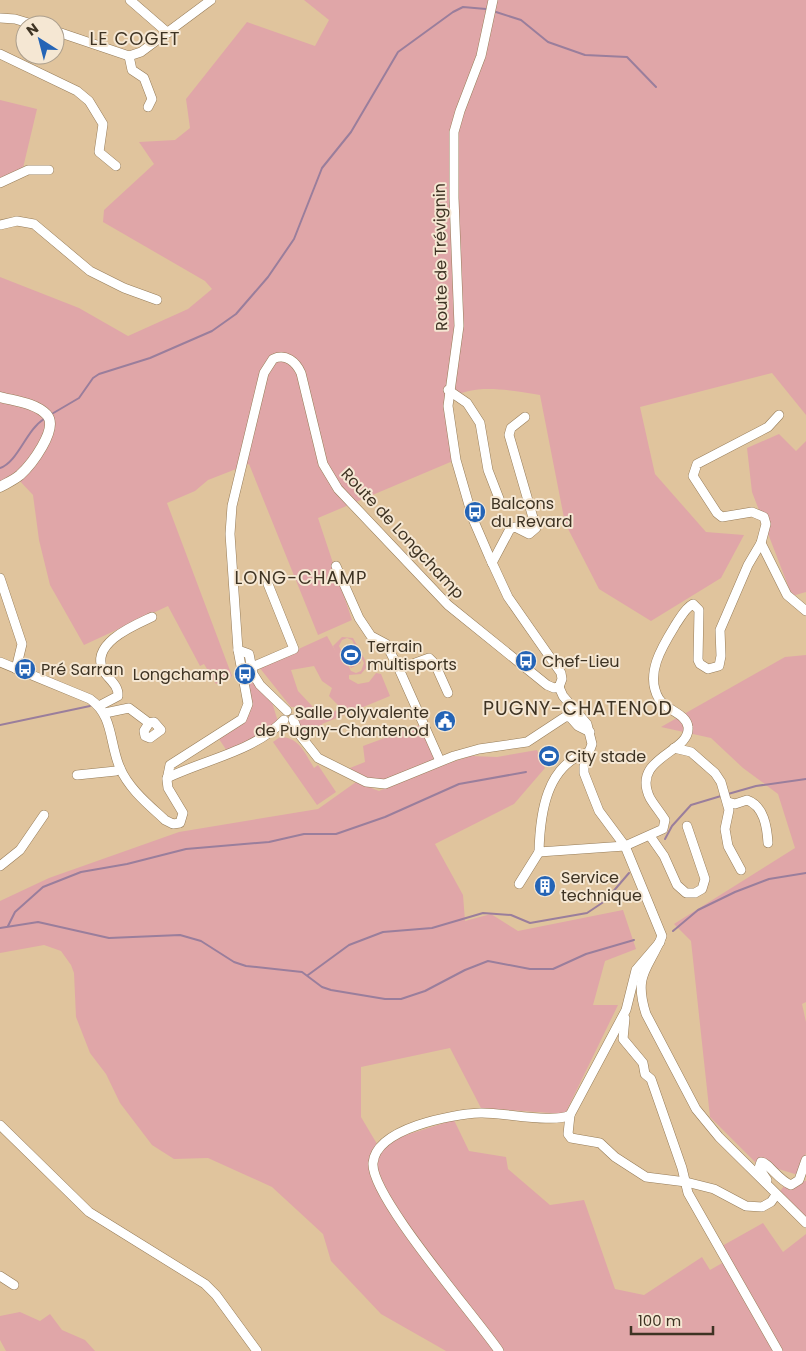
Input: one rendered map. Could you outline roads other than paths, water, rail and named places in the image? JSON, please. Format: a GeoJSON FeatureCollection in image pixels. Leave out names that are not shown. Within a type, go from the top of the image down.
{"type":"FeatureCollection","features":[{"type":"Feature","properties":{"kind":"main road"},"geometry":{"type":"LineString","coordinates":[[0,397],[32,406],[42,412],[50,423],[45,440],[27,467],[19,476],[0,487]]}},
{"type":"Feature","properties":{"kind":"street"},"geometry":{"type":"LineString","coordinates":[[130,0],[168,33]]}},
{"type":"Feature","properties":{"kind":"street"},"geometry":{"type":"LineString","coordinates":[[194,0],[200,8]]}},
{"type":"Feature","properties":{"kind":"street"},"geometry":{"type":"LineString","coordinates":[[65,34],[129,56],[141,52],[210,0]]}},
{"type":"Feature","properties":{"kind":"street","name":"Route de Trévignin"},"geometry":{"type":"LineString","coordinates":[[493,0],[481,56],[454,132],[454,198],[459,326],[448,390],[448,406],[456,460],[473,519],[492,563],[518,612],[557,667],[562,679],[559,687]]}},
{"type":"Feature","properties":{"kind":"street"},"geometry":{"type":"LineString","coordinates":[[0,18],[15,19]]}},
{"type":"Feature","properties":{"kind":"street"},"geometry":{"type":"LineString","coordinates":[[0,54],[77,92],[89,101],[104,124],[99,152],[116,166]]}},
{"type":"Feature","properties":{"kind":"street"},"geometry":{"type":"LineString","coordinates":[[129,56],[132,70],[144,78],[152,99],[148,107]]}},
{"type":"Feature","properties":{"kind":"street"},"geometry":{"type":"LineString","coordinates":[[0,183],[28,170],[49,170]]}},
{"type":"Feature","properties":{"kind":"street"},"geometry":{"type":"LineString","coordinates":[[0,224],[18,221],[34,224],[90,271],[124,288],[158,300]]}},
{"type":"Feature","properties":{"kind":"street","name":"Route de Longchamp"},"geometry":{"type":"LineString","coordinates":[[168,778],[170,766],[174,762],[245,715],[248,704],[239,653],[230,534],[232,506],[264,372],[273,358],[282,356],[294,363],[301,373],[323,464],[338,489],[448,605],[547,685],[554,688],[559,687]]}},
{"type":"Feature","properties":{"kind":"street"},"geometry":{"type":"LineString","coordinates":[[448,390],[467,403],[480,423],[488,470],[500,501]]}},
{"type":"Feature","properties":{"kind":"street"},"geometry":{"type":"LineString","coordinates":[[539,852],[624,846],[663,829],[666,822],[649,796],[647,784],[649,770],[658,759],[682,740],[688,732],[688,727],[683,718],[667,708],[658,696],[654,675],[659,654],[688,608],[696,604],[699,613],[698,660],[700,664],[708,669],[719,666],[721,656],[720,630],[748,565],[761,543],[766,524],[762,516],[752,512],[722,517],[717,513],[693,476],[696,464],[768,427],[779,414]]}},
{"type":"Feature","properties":{"kind":"street"},"geometry":{"type":"LineString","coordinates":[[492,563],[510,529],[515,527],[529,534],[536,528],[509,435],[511,428],[525,417]]}},
{"type":"Feature","properties":{"kind":"street"},"geometry":{"type":"LineString","coordinates":[[761,543],[788,595],[806,611]]}},
{"type":"Feature","properties":{"kind":"street"},"geometry":{"type":"LineString","coordinates":[[336,566],[359,618],[371,636],[386,644],[440,761]]}},
{"type":"Feature","properties":{"kind":"street"},"geometry":{"type":"LineString","coordinates":[[0,578],[22,644],[16,669]]}},
{"type":"Feature","properties":{"kind":"street"},"geometry":{"type":"LineString","coordinates":[[251,664],[294,649],[268,584]]}},
{"type":"Feature","properties":{"kind":"street"},"geometry":{"type":"LineString","coordinates":[[102,709],[118,696],[118,691],[102,668],[105,648],[120,632],[152,617]]}},
{"type":"Feature","properties":{"kind":"street"},"geometry":{"type":"LineString","coordinates":[[239,653],[249,654],[260,685],[273,698],[318,758],[372,784],[386,784],[440,761],[480,749],[527,742],[561,718],[568,716],[578,726],[590,732]]}},
{"type":"Feature","properties":{"kind":"street"},"geometry":{"type":"LineString","coordinates":[[399,669],[429,658],[434,664],[448,693]]}},
{"type":"Feature","properties":{"kind":"street"},"geometry":{"type":"LineString","coordinates":[[0,662],[90,699],[102,709],[120,768],[134,790],[166,820],[176,824],[182,820],[183,813],[168,788],[168,778],[206,764],[266,736],[287,718]]}},
{"type":"Feature","properties":{"kind":"street"},"geometry":{"type":"LineString","coordinates":[[559,687],[563,696],[582,716],[590,732],[592,744],[584,766],[584,773],[599,811],[624,846],[662,936],[646,965],[641,980],[641,998],[646,1014],[696,1110],[718,1137],[768,1188],[806,1223]]}},
{"type":"Feature","properties":{"kind":"street"},"geometry":{"type":"LineString","coordinates":[[102,709],[129,708],[149,723]]}},
{"type":"Feature","properties":{"kind":"street"},"geometry":{"type":"LineString","coordinates":[[674,748],[691,752],[715,773],[726,796],[735,804],[747,800],[758,806],[767,830],[768,843]]}},
{"type":"Feature","properties":{"kind":"street"},"geometry":{"type":"LineString","coordinates":[[519,884],[539,852],[548,788],[560,771],[574,759],[589,752]]}},
{"type":"Feature","properties":{"kind":"street"},"geometry":{"type":"LineString","coordinates":[[77,775],[116,771],[120,768]]}},
{"type":"Feature","properties":{"kind":"street"},"geometry":{"type":"LineString","coordinates":[[726,796],[726,837],[730,853],[741,870]]}},
{"type":"Feature","properties":{"kind":"street"},"geometry":{"type":"LineString","coordinates":[[0,866],[20,850],[44,815]]}},
{"type":"Feature","properties":{"kind":"street"},"geometry":{"type":"LineString","coordinates":[[650,836],[664,856],[677,885],[686,893],[695,893],[702,889],[705,879],[687,826]]}},
{"type":"Feature","properties":{"kind":"street"},"geometry":{"type":"LineString","coordinates":[[660,942],[636,970],[626,1010],[623,1040],[643,1063],[645,1074],[651,1080],[686,1182],[688,1193],[778,1351]]}},
{"type":"Feature","properties":{"kind":"street"},"geometry":{"type":"LineString","coordinates":[[626,1010],[570,1115],[568,1134],[573,1140],[600,1143],[615,1157],[646,1177],[686,1182],[714,1189],[740,1204],[752,1208],[767,1204],[776,1195]]}},
{"type":"Feature","properties":{"kind":"street"},"geometry":{"type":"LineString","coordinates":[[499,1351],[425,1255],[388,1202],[376,1178],[373,1164],[374,1157],[384,1144],[403,1131],[445,1117],[480,1113],[544,1118],[570,1115]]}},
{"type":"Feature","properties":{"kind":"street"},"geometry":{"type":"LineString","coordinates":[[0,1125],[90,1212],[205,1284],[216,1295],[257,1351]]}},
{"type":"Feature","properties":{"kind":"street"},"geometry":{"type":"LineString","coordinates":[[768,1188],[768,1183],[759,1168],[762,1162],[778,1178],[787,1183],[794,1184],[799,1180],[806,1160]]}},
{"type":"Feature","properties":{"kind":"street"},"geometry":{"type":"LineString","coordinates":[[0,1276],[14,1285]]}},
{"type":"Feature","properties":{"kind":"waterway"},"geometry":{"type":"LineString","coordinates":[[50,415],[79,398],[93,378],[99,374],[150,358],[212,331],[236,314],[268,277],[294,239],[322,168],[351,132],[398,52],[453,12],[463,7],[486,9]]}},
{"type":"Feature","properties":{"kind":"waterway"},"geometry":{"type":"LineString","coordinates":[[496,12],[521,20],[548,42],[585,55],[627,57],[656,87]]}},
{"type":"Feature","properties":{"kind":"waterway"},"geometry":{"type":"LineString","coordinates":[[0,468],[12,459],[32,430],[44,419]]}},
{"type":"Feature","properties":{"kind":"waterway"},"geometry":{"type":"LineString","coordinates":[[0,725],[90,706]]}},
{"type":"Feature","properties":{"kind":"waterway"},"geometry":{"type":"LineString","coordinates":[[8,926],[15,912],[43,887],[81,872],[127,864],[186,849],[269,842],[304,834],[336,834],[385,817],[459,784],[526,772]]}},
{"type":"Feature","properties":{"kind":"waterway"},"geometry":{"type":"LineString","coordinates":[[728,794],[756,786],[806,779]]}},
{"type":"Feature","properties":{"kind":"waterway"},"geometry":{"type":"LineString","coordinates":[[665,839],[672,826],[691,805],[721,796]]}},
{"type":"Feature","properties":{"kind":"waterway"},"geometry":{"type":"LineString","coordinates":[[308,975],[349,945],[383,932],[432,928],[483,913],[511,915],[530,923],[587,913],[605,901],[629,873]]}},
{"type":"Feature","properties":{"kind":"waterway"},"geometry":{"type":"LineString","coordinates":[[673,931],[698,910],[735,892],[769,879],[806,873]]}},
{"type":"Feature","properties":{"kind":"waterway"},"geometry":{"type":"LineString","coordinates":[[0,928],[38,922],[109,938],[180,935],[201,941],[234,962],[246,966],[302,972],[322,987],[331,990],[385,999],[401,999],[425,991],[465,970],[488,961],[530,969],[553,969],[586,954],[634,940]]}},
{"type":"Feature","properties":{"kind":"place","name":"Balcons du Revard"},"geometry":{"type":"Point","coordinates":[475,512]}},
{"type":"Feature","properties":{"kind":"place","name":"Terrain multisports"},"geometry":{"type":"Point","coordinates":[351,655]}},
{"type":"Feature","properties":{"kind":"place","name":"Chef-Lieu"},"geometry":{"type":"Point","coordinates":[526,661]}},
{"type":"Feature","properties":{"kind":"place","name":"Pré Sarran"},"geometry":{"type":"Point","coordinates":[25,669]}},
{"type":"Feature","properties":{"kind":"place","name":"Longchamp"},"geometry":{"type":"Point","coordinates":[245,674]}},
{"type":"Feature","properties":{"kind":"place","name":"Salle Polyvalente de Pugny-Chantenod"},"geometry":{"type":"Point","coordinates":[445,721]}},
{"type":"Feature","properties":{"kind":"place","name":"City stade"},"geometry":{"type":"Point","coordinates":[549,756]}},
{"type":"Feature","properties":{"kind":"place","name":"Service technique"},"geometry":{"type":"Point","coordinates":[545,886]}},
{"type":"Feature","properties":{"kind":"district","name":"LE COGET"},"geometry":{"type":"Point","coordinates":[135,39]}},
{"type":"Feature","properties":{"kind":"district","name":"LONG-CHAMP"},"geometry":{"type":"Point","coordinates":[301,578]}},
{"type":"Feature","properties":{"kind":"district","name":"PUGNY-CHATENOD"},"geometry":{"type":"Point","coordinates":[578,708]}}]}
